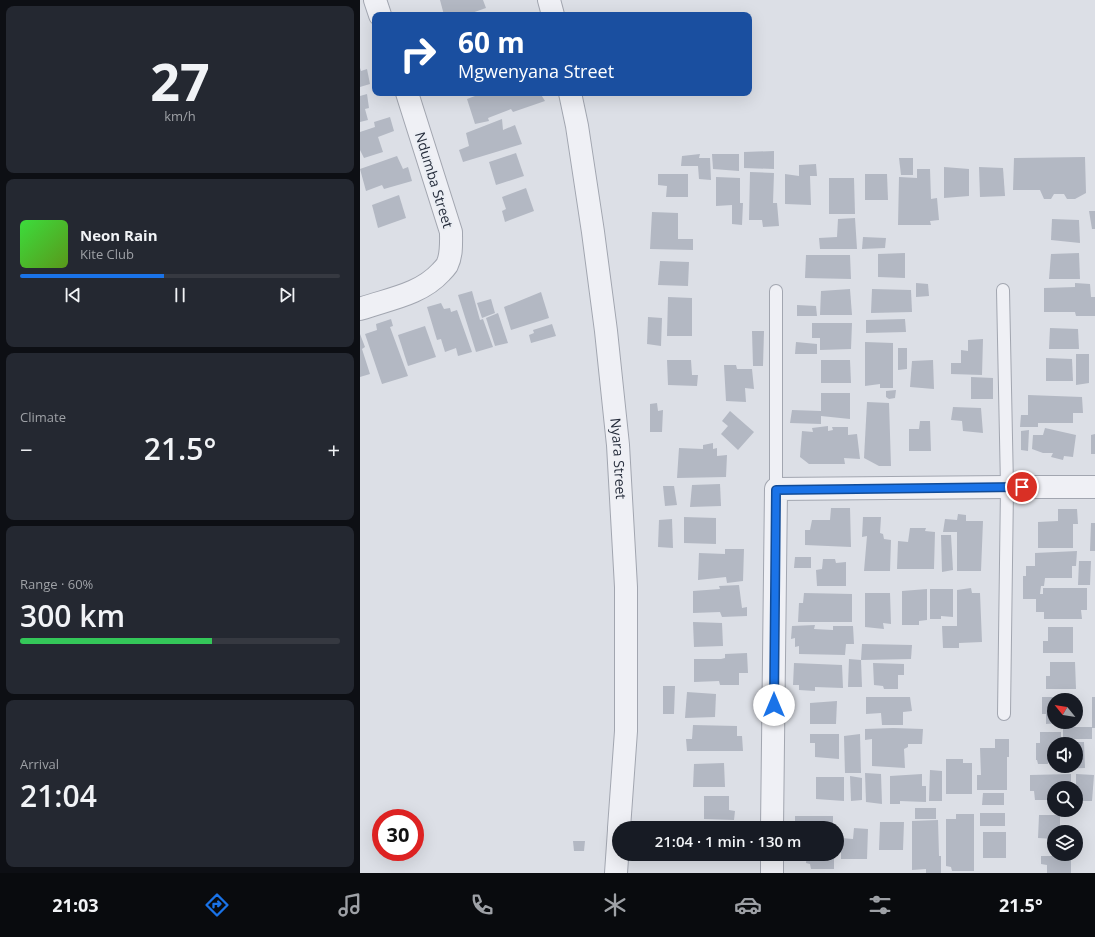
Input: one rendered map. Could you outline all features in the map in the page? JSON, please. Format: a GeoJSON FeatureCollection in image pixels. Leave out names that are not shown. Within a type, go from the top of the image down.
{"type":"FeatureCollection","features":[{"type":"Feature","properties":{"kind":"street"},"geometry":{"type":"LineString","coordinates":[[375,0],[379,12]]}},
{"type":"Feature","properties":{"kind":"street"},"geometry":{"type":"LineString","coordinates":[[549,0],[552,12]]}},
{"type":"Feature","properties":{"kind":"street","name":"Ndumba Street"},"geometry":{"type":"LineString","coordinates":[[360,309],[420,289],[436,278],[446,266],[451,250],[451,232],[408,96]]}},
{"type":"Feature","properties":{"kind":"street","name":"Nyara Street"},"geometry":{"type":"LineString","coordinates":[[571,96],[577,126],[593,232],[606,331],[618,445],[626,587],[626,731],[620,821]]}},
{"type":"Feature","properties":{"kind":"street"},"geometry":{"type":"LineString","coordinates":[[772,821],[776,490],[1095,487]]}},
{"type":"Feature","properties":{"kind":"street","name":"Nyara Street"},"geometry":{"type":"LineString","coordinates":[[616,873],[617,861]]}},
{"type":"Feature","properties":{"kind":"street"},"geometry":{"type":"LineString","coordinates":[[772,861],[772,873]]}},
{"type":"Feature","properties":{"kind":"lane"},"geometry":{"type":"LineString","coordinates":[[1003,290],[1007,487],[1004,714]]}},
{"type":"Feature","properties":{"kind":"lane"},"geometry":{"type":"LineString","coordinates":[[776,291],[776,490]]}},
{"type":"Feature","properties":{"kind":"building"},"geometry":{"type":"Polygon","coordinates":[[[440,0],[483,0],[486,8],[475,12],[443,12],[440,0]]]}},
{"type":"Feature","properties":{"kind":"building"},"geometry":{"type":"Polygon","coordinates":[[[360,68],[361,71],[367,69],[370,84],[360,87],[360,68]]]}},
{"type":"Feature","properties":{"kind":"building"},"geometry":{"type":"Polygon","coordinates":[[[367,94],[369,108],[365,109],[368,120],[360,122],[360,96],[367,94]]]}},
{"type":"Feature","properties":{"kind":"building"},"geometry":{"type":"Polygon","coordinates":[[[475,96],[542,96],[545,101],[513,112],[511,109],[488,118],[489,121],[475,124],[467,99],[475,96]]]}},
{"type":"Feature","properties":{"kind":"building"},"geometry":{"type":"Polygon","coordinates":[[[390,117],[394,131],[378,137],[383,152],[364,158],[360,150],[360,132],[375,127],[374,122],[390,117]]]}},
{"type":"Feature","properties":{"kind":"building"},"geometry":{"type":"Polygon","coordinates":[[[502,119],[503,130],[515,125],[522,144],[463,162],[459,150],[469,146],[466,133],[502,119]]]}},
{"type":"Feature","properties":{"kind":"building"},"geometry":{"type":"Polygon","coordinates":[[[774,151],[774,169],[744,168],[744,152],[774,151]]]}},
{"type":"Feature","properties":{"kind":"building"},"geometry":{"type":"Polygon","coordinates":[[[516,153],[524,176],[496,185],[489,162],[516,153]]]}},
{"type":"Feature","properties":{"kind":"building"},"geometry":{"type":"Polygon","coordinates":[[[700,154],[699,158],[710,158],[711,180],[699,179],[698,166],[681,166],[682,156],[700,154]]]}},
{"type":"Feature","properties":{"kind":"building"},"geometry":{"type":"Polygon","coordinates":[[[712,154],[739,154],[739,171],[713,169],[712,154]]]}},
{"type":"Feature","properties":{"kind":"building"},"geometry":{"type":"Polygon","coordinates":[[[397,156],[403,169],[408,167],[412,181],[384,189],[382,185],[366,191],[360,169],[397,156]]]}},
{"type":"Feature","properties":{"kind":"building"},"geometry":{"type":"Polygon","coordinates":[[[1085,157],[1086,193],[1075,199],[1067,199],[1064,194],[1054,194],[1051,199],[1044,199],[1040,190],[1013,190],[1014,158],[1085,157]]]}},
{"type":"Feature","properties":{"kind":"building"},"geometry":{"type":"Polygon","coordinates":[[[899,158],[913,158],[913,175],[901,175],[899,158]]]}},
{"type":"Feature","properties":{"kind":"building"},"geometry":{"type":"Polygon","coordinates":[[[816,164],[817,176],[810,176],[811,205],[785,204],[785,174],[799,176],[799,165],[816,164]]]}},
{"type":"Feature","properties":{"kind":"building"},"geometry":{"type":"Polygon","coordinates":[[[944,167],[969,169],[969,196],[944,198],[944,167]]]}},
{"type":"Feature","properties":{"kind":"building"},"geometry":{"type":"Polygon","coordinates":[[[979,167],[1003,168],[1005,196],[980,197],[979,167]]]}},
{"type":"Feature","properties":{"kind":"building"},"geometry":{"type":"Polygon","coordinates":[[[917,169],[930,169],[931,199],[937,198],[939,220],[930,221],[931,225],[898,225],[899,177],[917,178],[917,169]]]}},
{"type":"Feature","properties":{"kind":"building"},"geometry":{"type":"Polygon","coordinates":[[[750,172],[774,173],[773,203],[777,203],[779,226],[763,227],[762,220],[749,220],[750,172]]]}},
{"type":"Feature","properties":{"kind":"building"},"geometry":{"type":"Polygon","coordinates":[[[658,174],[688,174],[688,197],[666,197],[667,186],[658,185],[658,174]]]}},
{"type":"Feature","properties":{"kind":"building"},"geometry":{"type":"Polygon","coordinates":[[[865,174],[887,174],[888,200],[865,200],[865,174]]]}},
{"type":"Feature","properties":{"kind":"building"},"geometry":{"type":"Polygon","coordinates":[[[716,177],[740,178],[740,203],[743,203],[742,225],[732,224],[732,205],[716,206],[716,177]]]}},
{"type":"Feature","properties":{"kind":"building"},"geometry":{"type":"Polygon","coordinates":[[[829,178],[854,178],[855,214],[829,214],[829,178]]]}},
{"type":"Feature","properties":{"kind":"building"},"geometry":{"type":"Polygon","coordinates":[[[526,188],[534,211],[505,222],[502,211],[506,209],[502,197],[526,188]]]}},
{"type":"Feature","properties":{"kind":"building"},"geometry":{"type":"Polygon","coordinates":[[[399,195],[406,218],[378,228],[372,205],[399,195]]]}},
{"type":"Feature","properties":{"kind":"building"},"geometry":{"type":"Polygon","coordinates":[[[1089,211],[1095,211],[1095,229],[1092,229],[1089,211]]]}},
{"type":"Feature","properties":{"kind":"building"},"geometry":{"type":"Polygon","coordinates":[[[652,212],[678,213],[678,239],[693,239],[693,250],[650,249],[652,212]]]}},
{"type":"Feature","properties":{"kind":"building"},"geometry":{"type":"Polygon","coordinates":[[[855,218],[857,249],[820,249],[819,238],[837,237],[838,219],[855,218]]]}},
{"type":"Feature","properties":{"kind":"building"},"geometry":{"type":"Polygon","coordinates":[[[1052,219],[1079,220],[1080,243],[1051,240],[1052,219]]]}},
{"type":"Feature","properties":{"kind":"building"},"geometry":{"type":"Polygon","coordinates":[[[863,237],[886,238],[885,248],[862,249],[863,237]]]}},
{"type":"Feature","properties":{"kind":"building"},"geometry":{"type":"Polygon","coordinates":[[[905,253],[905,278],[878,277],[878,254],[905,253]]]}},
{"type":"Feature","properties":{"kind":"building"},"geometry":{"type":"Polygon","coordinates":[[[1079,253],[1080,279],[1049,279],[1051,254],[1079,253]]]}},
{"type":"Feature","properties":{"kind":"building"},"geometry":{"type":"Polygon","coordinates":[[[806,255],[850,255],[851,279],[805,278],[806,255]]]}},
{"type":"Feature","properties":{"kind":"building"},"geometry":{"type":"Polygon","coordinates":[[[660,261],[689,262],[688,286],[658,285],[660,261]]]}},
{"type":"Feature","properties":{"kind":"building"},"geometry":{"type":"Polygon","coordinates":[[[916,283],[928,284],[929,296],[916,297],[916,283]]]}},
{"type":"Feature","properties":{"kind":"building"},"geometry":{"type":"Polygon","coordinates":[[[1075,283],[1090,284],[1091,297],[1095,297],[1095,316],[1076,316],[1075,312],[1044,312],[1044,288],[1075,287],[1075,283]]]}},
{"type":"Feature","properties":{"kind":"building"},"geometry":{"type":"Polygon","coordinates":[[[850,289],[852,315],[820,315],[821,291],[850,289]]]}},
{"type":"Feature","properties":{"kind":"building"},"geometry":{"type":"Polygon","coordinates":[[[872,289],[911,290],[912,312],[871,313],[872,289]]]}},
{"type":"Feature","properties":{"kind":"building"},"geometry":{"type":"Polygon","coordinates":[[[472,291],[480,320],[483,319],[493,347],[476,352],[458,295],[472,291]]]}},
{"type":"Feature","properties":{"kind":"building"},"geometry":{"type":"Polygon","coordinates":[[[541,292],[549,318],[511,330],[504,307],[541,292]]]}},
{"type":"Feature","properties":{"kind":"building"},"geometry":{"type":"Polygon","coordinates":[[[668,297],[692,298],[692,336],[667,336],[668,297]]]}},
{"type":"Feature","properties":{"kind":"building"},"geometry":{"type":"Polygon","coordinates":[[[491,299],[495,313],[482,318],[477,303],[491,299]]]}},
{"type":"Feature","properties":{"kind":"building"},"geometry":{"type":"Polygon","coordinates":[[[441,303],[444,309],[450,308],[451,312],[457,310],[472,352],[458,356],[456,348],[445,352],[441,339],[437,340],[427,307],[441,303]]]}},
{"type":"Feature","properties":{"kind":"building"},"geometry":{"type":"Polygon","coordinates":[[[797,305],[816,306],[817,316],[797,316],[797,305]]]}},
{"type":"Feature","properties":{"kind":"building"},"geometry":{"type":"Polygon","coordinates":[[[498,313],[508,343],[495,346],[486,318],[498,313]]]}},
{"type":"Feature","properties":{"kind":"building"},"geometry":{"type":"Polygon","coordinates":[[[648,317],[662,318],[661,346],[647,344],[648,317]]]}},
{"type":"Feature","properties":{"kind":"building"},"geometry":{"type":"Polygon","coordinates":[[[391,319],[393,326],[390,327],[408,376],[382,384],[365,334],[377,330],[376,324],[391,319]]]}},
{"type":"Feature","properties":{"kind":"building"},"geometry":{"type":"Polygon","coordinates":[[[905,319],[906,332],[866,333],[866,320],[905,319]]]}},
{"type":"Feature","properties":{"kind":"building"},"geometry":{"type":"Polygon","coordinates":[[[812,323],[852,323],[851,349],[820,350],[820,338],[812,338],[812,323]]]}},
{"type":"Feature","properties":{"kind":"building"},"geometry":{"type":"Polygon","coordinates":[[[552,324],[556,336],[531,343],[529,335],[534,333],[533,330],[552,324]]]}},
{"type":"Feature","properties":{"kind":"building"},"geometry":{"type":"Polygon","coordinates":[[[425,326],[436,357],[408,366],[398,335],[425,326]]]}},
{"type":"Feature","properties":{"kind":"building"},"geometry":{"type":"Polygon","coordinates":[[[1050,328],[1078,329],[1079,349],[1049,349],[1050,328]]]}},
{"type":"Feature","properties":{"kind":"building"},"geometry":{"type":"Polygon","coordinates":[[[752,331],[764,331],[763,366],[753,366],[752,331]]]}},
{"type":"Feature","properties":{"kind":"building"},"geometry":{"type":"Polygon","coordinates":[[[360,334],[365,347],[362,349],[370,374],[360,377],[360,334]]]}},
{"type":"Feature","properties":{"kind":"building"},"geometry":{"type":"Polygon","coordinates":[[[983,339],[982,375],[951,374],[951,363],[961,363],[961,350],[968,351],[968,340],[983,339]]]}},
{"type":"Feature","properties":{"kind":"building"},"geometry":{"type":"Polygon","coordinates":[[[796,342],[817,344],[817,354],[795,354],[796,342]]]}},
{"type":"Feature","properties":{"kind":"building"},"geometry":{"type":"Polygon","coordinates":[[[865,342],[893,343],[893,388],[880,388],[880,384],[865,386],[865,342]]]}},
{"type":"Feature","properties":{"kind":"building"},"geometry":{"type":"Polygon","coordinates":[[[898,348],[907,348],[907,369],[898,370],[898,348]]]}},
{"type":"Feature","properties":{"kind":"building"},"geometry":{"type":"Polygon","coordinates":[[[1076,354],[1089,354],[1089,383],[1076,385],[1076,354]]]}},
{"type":"Feature","properties":{"kind":"building"},"geometry":{"type":"Polygon","coordinates":[[[1046,358],[1072,359],[1073,381],[1046,381],[1046,358]]]}},
{"type":"Feature","properties":{"kind":"building"},"geometry":{"type":"Polygon","coordinates":[[[667,360],[691,360],[692,375],[698,375],[697,386],[668,385],[667,360]]]}},
{"type":"Feature","properties":{"kind":"building"},"geometry":{"type":"Polygon","coordinates":[[[821,360],[850,360],[851,383],[821,383],[821,360]]]}},
{"type":"Feature","properties":{"kind":"building"},"geometry":{"type":"Polygon","coordinates":[[[933,360],[934,389],[910,387],[912,361],[933,360]]]}},
{"type":"Feature","properties":{"kind":"building"},"geometry":{"type":"Polygon","coordinates":[[[724,365],[736,365],[737,369],[752,369],[754,389],[745,388],[746,402],[726,401],[724,365]]]}},
{"type":"Feature","properties":{"kind":"building"},"geometry":{"type":"Polygon","coordinates":[[[971,377],[993,378],[993,399],[971,399],[971,377]]]}},
{"type":"Feature","properties":{"kind":"building"},"geometry":{"type":"Polygon","coordinates":[[[896,390],[895,398],[889,399],[886,397],[886,391],[896,390]]]}},
{"type":"Feature","properties":{"kind":"building"},"geometry":{"type":"Polygon","coordinates":[[[821,393],[850,393],[850,419],[821,416],[821,424],[790,423],[792,410],[821,411],[821,393]]]}},
{"type":"Feature","properties":{"kind":"building"},"geometry":{"type":"Polygon","coordinates":[[[1028,395],[1082,397],[1083,413],[1073,413],[1073,423],[1038,423],[1038,427],[1020,427],[1021,415],[1028,415],[1028,395]]]}},
{"type":"Feature","properties":{"kind":"building"},"geometry":{"type":"Polygon","coordinates":[[[867,402],[889,403],[891,466],[879,466],[864,458],[867,402]]]}},
{"type":"Feature","properties":{"kind":"building"},"geometry":{"type":"Polygon","coordinates":[[[657,403],[658,411],[663,410],[662,432],[650,432],[650,404],[657,403]]]}},
{"type":"Feature","properties":{"kind":"building"},"geometry":{"type":"Polygon","coordinates":[[[953,407],[981,408],[983,433],[963,431],[962,421],[951,420],[953,407]]]}},
{"type":"Feature","properties":{"kind":"building"},"geometry":{"type":"Polygon","coordinates":[[[730,411],[754,432],[738,450],[721,434],[728,426],[722,421],[730,411]]]}},
{"type":"Feature","properties":{"kind":"building"},"geometry":{"type":"Polygon","coordinates":[[[920,421],[930,421],[931,451],[909,451],[909,429],[919,429],[920,421]]]}},
{"type":"Feature","properties":{"kind":"building"},"geometry":{"type":"Polygon","coordinates":[[[828,426],[828,431],[833,430],[832,427],[848,427],[848,435],[857,434],[860,459],[844,458],[845,464],[809,464],[800,457],[802,431],[813,432],[812,428],[828,426]]]}},
{"type":"Feature","properties":{"kind":"building"},"geometry":{"type":"Polygon","coordinates":[[[1045,428],[1076,435],[1073,457],[1064,456],[1063,460],[1051,457],[1053,453],[1043,453],[1032,449],[1033,435],[1043,435],[1045,428]]]}},
{"type":"Feature","properties":{"kind":"building"},"geometry":{"type":"Polygon","coordinates":[[[1029,430],[1028,451],[1021,450],[1021,431],[1029,430]]]}},
{"type":"Feature","properties":{"kind":"building"},"geometry":{"type":"Polygon","coordinates":[[[1095,434],[1095,454],[1091,454],[1091,435],[1095,434]]]}},
{"type":"Feature","properties":{"kind":"building"},"geometry":{"type":"Polygon","coordinates":[[[713,443],[713,449],[717,448],[717,456],[727,455],[726,477],[677,478],[679,448],[703,449],[703,445],[713,443]]]}},
{"type":"Feature","properties":{"kind":"building"},"geometry":{"type":"Polygon","coordinates":[[[720,484],[721,506],[690,507],[692,485],[720,484]]]}},
{"type":"Feature","properties":{"kind":"building"},"geometry":{"type":"Polygon","coordinates":[[[663,486],[674,486],[677,505],[665,506],[663,486]]]}},
{"type":"Feature","properties":{"kind":"building"},"geometry":{"type":"Polygon","coordinates":[[[831,508],[850,508],[851,547],[805,545],[805,530],[810,530],[812,520],[830,520],[831,508]]]}},
{"type":"Feature","properties":{"kind":"building"},"geometry":{"type":"Polygon","coordinates":[[[1058,509],[1077,509],[1078,524],[1073,524],[1073,548],[1038,548],[1038,522],[1058,521],[1058,509]]]}},
{"type":"Feature","properties":{"kind":"building"},"geometry":{"type":"Polygon","coordinates":[[[958,514],[966,515],[966,521],[983,521],[981,571],[957,571],[957,532],[943,532],[945,519],[957,520],[958,514]]]}},
{"type":"Feature","properties":{"kind":"building"},"geometry":{"type":"Polygon","coordinates":[[[684,517],[716,518],[716,544],[684,543],[684,517]]]}},
{"type":"Feature","properties":{"kind":"building"},"geometry":{"type":"Polygon","coordinates":[[[863,517],[881,517],[880,533],[883,534],[884,539],[891,540],[890,571],[864,571],[867,536],[862,537],[863,517]]]}},
{"type":"Feature","properties":{"kind":"building"},"geometry":{"type":"Polygon","coordinates":[[[672,519],[673,548],[658,547],[659,520],[672,519]]]}},
{"type":"Feature","properties":{"kind":"building"},"geometry":{"type":"Polygon","coordinates":[[[1091,523],[1095,523],[1095,551],[1090,551],[1091,523]]]}},
{"type":"Feature","properties":{"kind":"building"},"geometry":{"type":"Polygon","coordinates":[[[910,528],[926,528],[925,531],[935,532],[934,569],[897,569],[898,541],[908,542],[910,528]]]}},
{"type":"Feature","properties":{"kind":"building"},"geometry":{"type":"Polygon","coordinates":[[[941,535],[951,535],[953,570],[942,572],[941,535]]]}},
{"type":"Feature","properties":{"kind":"building"},"geometry":{"type":"Polygon","coordinates":[[[725,549],[744,549],[743,581],[727,583],[726,577],[698,580],[699,553],[725,554],[725,549]]]}},
{"type":"Feature","properties":{"kind":"building"},"geometry":{"type":"Polygon","coordinates":[[[1077,551],[1076,566],[1072,566],[1072,578],[1045,578],[1044,586],[1041,586],[1040,594],[1043,594],[1043,588],[1087,588],[1087,610],[1081,610],[1082,619],[1044,619],[1044,612],[1036,612],[1036,599],[1023,599],[1023,576],[1026,576],[1026,566],[1035,566],[1035,553],[1077,551]]]}},
{"type":"Feature","properties":{"kind":"building"},"geometry":{"type":"Polygon","coordinates":[[[795,557],[811,557],[811,568],[794,568],[795,557]]]}},
{"type":"Feature","properties":{"kind":"building"},"geometry":{"type":"Polygon","coordinates":[[[823,559],[835,559],[836,563],[846,562],[846,586],[817,586],[816,570],[822,569],[823,559]]]}},
{"type":"Feature","properties":{"kind":"building"},"geometry":{"type":"Polygon","coordinates":[[[1079,561],[1091,561],[1090,585],[1078,585],[1079,561]]]}},
{"type":"Feature","properties":{"kind":"building"},"geometry":{"type":"Polygon","coordinates":[[[739,585],[742,608],[747,607],[747,616],[722,617],[720,612],[693,613],[693,591],[720,589],[719,586],[739,585]]]}},
{"type":"Feature","properties":{"kind":"building"},"geometry":{"type":"Polygon","coordinates":[[[971,588],[972,593],[980,593],[982,642],[959,643],[959,648],[943,648],[942,626],[957,626],[957,590],[971,588]]]}},
{"type":"Feature","properties":{"kind":"building"},"geometry":{"type":"Polygon","coordinates":[[[927,589],[927,620],[919,621],[919,625],[902,625],[902,591],[927,589]]]}},
{"type":"Feature","properties":{"kind":"building"},"geometry":{"type":"Polygon","coordinates":[[[930,589],[953,589],[953,617],[941,616],[941,619],[930,619],[930,589]]]}},
{"type":"Feature","properties":{"kind":"building"},"geometry":{"type":"Polygon","coordinates":[[[804,593],[852,594],[852,622],[798,622],[799,603],[803,603],[804,593]]]}},
{"type":"Feature","properties":{"kind":"building"},"geometry":{"type":"Polygon","coordinates":[[[865,593],[890,593],[891,624],[883,623],[884,629],[865,627],[865,593]]]}},
{"type":"Feature","properties":{"kind":"building"},"geometry":{"type":"Polygon","coordinates":[[[693,622],[722,623],[723,646],[694,647],[693,622]]]}},
{"type":"Feature","properties":{"kind":"building"},"geometry":{"type":"Polygon","coordinates":[[[815,625],[814,629],[833,630],[833,626],[853,626],[854,644],[846,644],[845,655],[799,654],[799,646],[795,647],[795,638],[791,639],[792,626],[815,625]]]}},
{"type":"Feature","properties":{"kind":"building"},"geometry":{"type":"Polygon","coordinates":[[[1048,627],[1073,627],[1073,653],[1043,653],[1043,641],[1048,641],[1048,627]]]}},
{"type":"Feature","properties":{"kind":"building"},"geometry":{"type":"Polygon","coordinates":[[[862,644],[912,645],[911,659],[861,660],[862,644]]]}},
{"type":"Feature","properties":{"kind":"building"},"geometry":{"type":"Polygon","coordinates":[[[747,653],[748,673],[739,673],[739,685],[720,685],[719,681],[694,682],[694,659],[721,659],[725,658],[725,654],[747,653]]]}},
{"type":"Feature","properties":{"kind":"building"},"geometry":{"type":"Polygon","coordinates":[[[849,659],[861,660],[862,687],[848,687],[849,659]]]}},
{"type":"Feature","properties":{"kind":"building"},"geometry":{"type":"Polygon","coordinates":[[[1050,662],[1075,662],[1076,689],[1046,689],[1046,676],[1050,676],[1050,662]]]}},
{"type":"Feature","properties":{"kind":"building"},"geometry":{"type":"Polygon","coordinates":[[[794,663],[842,665],[843,688],[815,687],[815,691],[799,690],[799,685],[793,685],[794,663]]]}},
{"type":"Feature","properties":{"kind":"building"},"geometry":{"type":"Polygon","coordinates":[[[873,663],[904,664],[904,675],[898,675],[898,689],[884,689],[883,686],[874,685],[873,663]]]}},
{"type":"Feature","properties":{"kind":"building"},"geometry":{"type":"Polygon","coordinates":[[[663,686],[675,686],[674,714],[663,714],[663,686]]]}},
{"type":"Feature","properties":{"kind":"building"},"geometry":{"type":"Polygon","coordinates":[[[687,692],[716,694],[715,717],[685,718],[687,692]]]}},
{"type":"Feature","properties":{"kind":"building"},"geometry":{"type":"Polygon","coordinates":[[[866,697],[910,697],[912,711],[903,712],[903,725],[882,725],[881,713],[866,714],[866,697]]]}},
{"type":"Feature","properties":{"kind":"building"},"geometry":{"type":"Polygon","coordinates":[[[1042,697],[1047,697],[1047,724],[1046,714],[1042,714],[1042,697]]]}},
{"type":"Feature","properties":{"kind":"building"},"geometry":{"type":"Polygon","coordinates":[[[1092,697],[1095,697],[1095,728],[1092,728],[1092,739],[1083,739],[1083,737],[1063,737],[1063,729],[1083,729],[1083,727],[1092,727],[1092,697]]]}},
{"type":"Feature","properties":{"kind":"building"},"geometry":{"type":"Polygon","coordinates":[[[837,701],[836,724],[810,724],[810,703],[837,701]]]}},
{"type":"Feature","properties":{"kind":"building"},"geometry":{"type":"Polygon","coordinates":[[[693,725],[737,726],[737,736],[742,736],[743,751],[687,751],[686,739],[692,739],[693,725]]]}},
{"type":"Feature","properties":{"kind":"building"},"geometry":{"type":"Polygon","coordinates":[[[865,729],[923,729],[922,744],[908,744],[908,747],[904,749],[905,768],[872,766],[872,739],[865,740],[865,729]]]}},
{"type":"Feature","properties":{"kind":"building"},"geometry":{"type":"Polygon","coordinates":[[[1040,732],[1061,732],[1061,737],[1047,737],[1047,764],[1038,764],[1036,760],[1036,743],[1040,743],[1040,732]]]}},
{"type":"Feature","properties":{"kind":"building"},"geometry":{"type":"Polygon","coordinates":[[[810,734],[839,734],[839,759],[815,757],[815,743],[810,743],[810,734]]]}},
{"type":"Feature","properties":{"kind":"building"},"geometry":{"type":"Polygon","coordinates":[[[860,734],[861,773],[845,773],[844,736],[860,734]]]}},
{"type":"Feature","properties":{"kind":"building"},"geometry":{"type":"Polygon","coordinates":[[[995,739],[1009,739],[1009,757],[1007,757],[1007,790],[977,790],[977,775],[981,775],[980,748],[995,748],[995,739]]]}},
{"type":"Feature","properties":{"kind":"building"},"geometry":{"type":"Polygon","coordinates":[[[1083,742],[1084,742],[1085,768],[1083,768],[1083,742]]]}},
{"type":"Feature","properties":{"kind":"building"},"geometry":{"type":"Polygon","coordinates":[[[946,759],[963,759],[963,763],[972,763],[972,794],[946,794],[946,759]]]}},
{"type":"Feature","properties":{"kind":"building"},"geometry":{"type":"Polygon","coordinates":[[[724,763],[725,787],[693,787],[694,764],[724,763]]]}},
{"type":"Feature","properties":{"kind":"building"},"geometry":{"type":"Polygon","coordinates":[[[930,770],[942,771],[942,801],[929,801],[930,770]]]}},
{"type":"Feature","properties":{"kind":"building"},"geometry":{"type":"Polygon","coordinates":[[[865,773],[881,774],[882,804],[866,802],[865,773]]]}},
{"type":"Feature","properties":{"kind":"building"},"geometry":{"type":"Polygon","coordinates":[[[922,774],[922,786],[926,786],[926,802],[900,801],[900,804],[890,804],[890,776],[922,774]]]}},
{"type":"Feature","properties":{"kind":"building"},"geometry":{"type":"Polygon","coordinates":[[[1071,774],[1071,781],[1047,781],[1047,800],[1035,800],[1034,791],[1030,791],[1030,775],[1071,774]]]}},
{"type":"Feature","properties":{"kind":"building"},"geometry":{"type":"Polygon","coordinates":[[[1076,774],[1094,775],[1092,801],[1083,801],[1083,781],[1076,781],[1076,774]]]}},
{"type":"Feature","properties":{"kind":"building"},"geometry":{"type":"Polygon","coordinates":[[[850,776],[862,778],[862,800],[851,801],[850,776]]]}},
{"type":"Feature","properties":{"kind":"building"},"geometry":{"type":"Polygon","coordinates":[[[816,777],[844,777],[844,801],[816,799],[816,777]]]}},
{"type":"Feature","properties":{"kind":"building"},"geometry":{"type":"Polygon","coordinates":[[[983,793],[1004,793],[1004,805],[982,805],[983,793]]]}},
{"type":"Feature","properties":{"kind":"building"},"geometry":{"type":"Polygon","coordinates":[[[704,796],[729,796],[729,810],[735,811],[734,820],[704,819],[704,796]]]}},
{"type":"Feature","properties":{"kind":"building"},"geometry":{"type":"Polygon","coordinates":[[[915,808],[936,808],[936,819],[915,819],[915,808]]]}},
{"type":"Feature","properties":{"kind":"building"},"geometry":{"type":"Polygon","coordinates":[[[980,813],[1005,813],[1005,826],[980,826],[980,813]]]}},
{"type":"Feature","properties":{"kind":"building"},"geometry":{"type":"Polygon","coordinates":[[[956,814],[974,814],[974,871],[952,871],[951,867],[946,866],[946,819],[956,819],[956,814]]]}},
{"type":"Feature","properties":{"kind":"building"},"geometry":{"type":"Polygon","coordinates":[[[1039,815],[1047,815],[1047,817],[1060,817],[1060,825],[1047,825],[1047,839],[1038,838],[1039,815]]]}},
{"type":"Feature","properties":{"kind":"building"},"geometry":{"type":"Polygon","coordinates":[[[795,816],[833,816],[833,821],[795,821],[795,816]]]}},
{"type":"Feature","properties":{"kind":"building"},"geometry":{"type":"Polygon","coordinates":[[[938,820],[941,873],[926,873],[926,869],[912,870],[912,821],[938,820]]]}},
{"type":"Feature","properties":{"kind":"building"},"geometry":{"type":"Polygon","coordinates":[[[880,822],[904,822],[903,850],[879,850],[880,822]]]}},
{"type":"Feature","properties":{"kind":"building"},"geometry":{"type":"Polygon","coordinates":[[[854,828],[868,829],[867,859],[844,859],[844,838],[853,839],[854,828]]]}},
{"type":"Feature","properties":{"kind":"building"},"geometry":{"type":"Polygon","coordinates":[[[983,832],[1006,832],[1006,858],[983,858],[983,832]]]}},
{"type":"Feature","properties":{"kind":"building"},"geometry":{"type":"Polygon","coordinates":[[[573,841],[585,841],[584,851],[574,851],[573,841]]]}},
{"type":"Feature","properties":{"kind":"building"},"geometry":{"type":"Polygon","coordinates":[[[1041,856],[1047,856],[1047,861],[1071,861],[1071,873],[1047,873],[1047,865],[1041,864],[1041,856]]]}},
{"type":"Feature","properties":{"kind":"building"},"geometry":{"type":"Polygon","coordinates":[[[806,861],[834,861],[834,869],[811,869],[810,864],[806,863],[806,861]]]}},
{"type":"Feature","properties":{"kind":"route"},"geometry":{"type":"LineString","coordinates":[[774,705],[776,490],[1022,487]]}}]}
